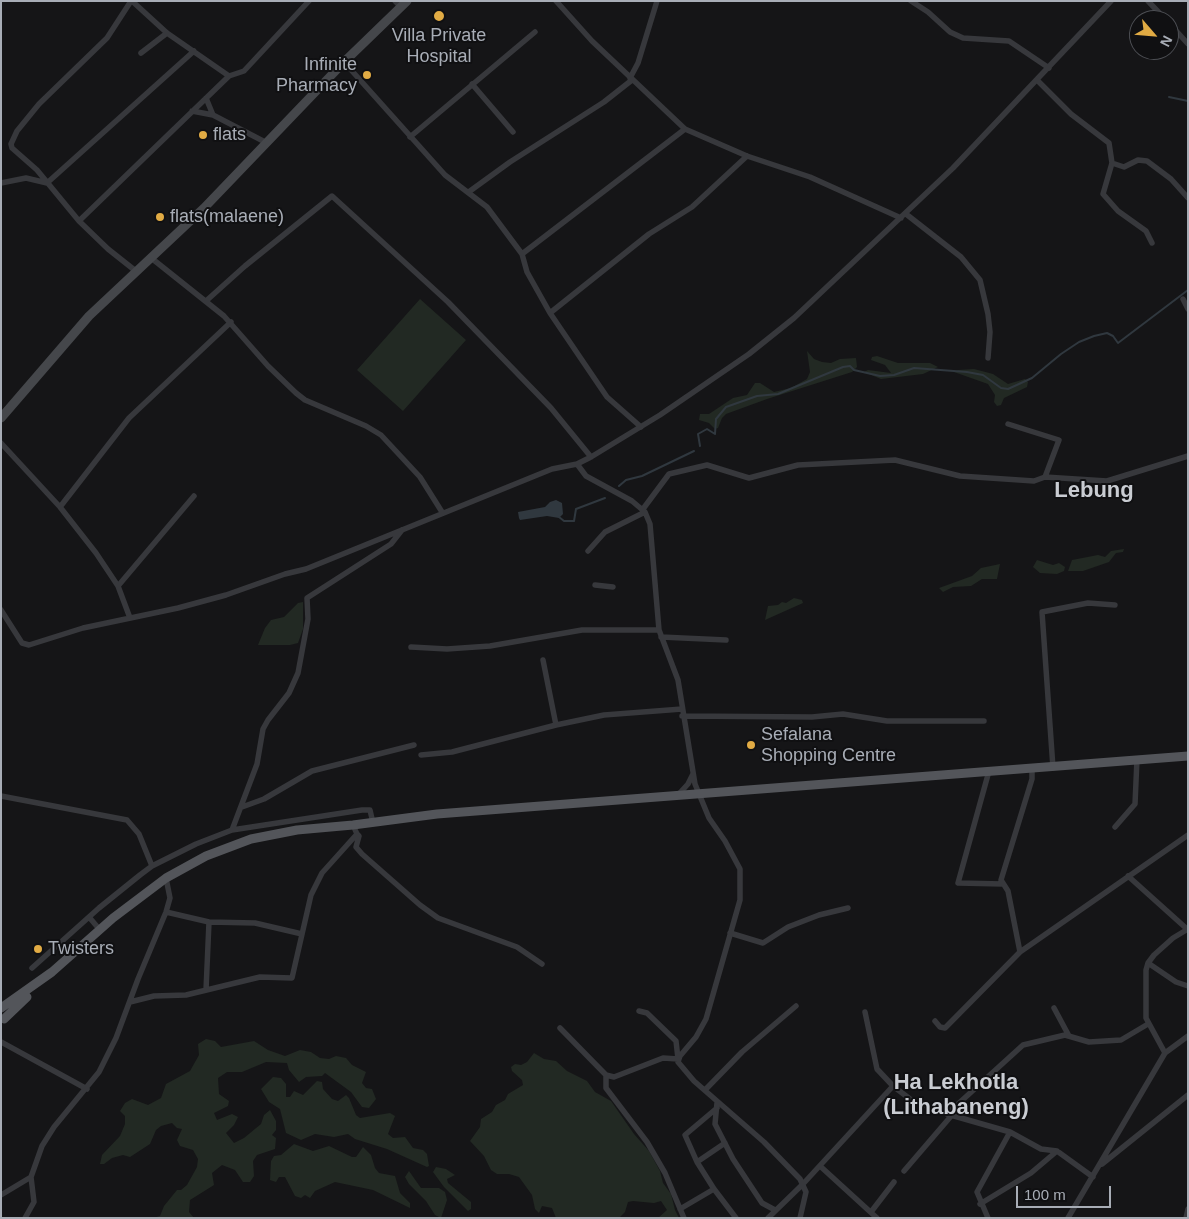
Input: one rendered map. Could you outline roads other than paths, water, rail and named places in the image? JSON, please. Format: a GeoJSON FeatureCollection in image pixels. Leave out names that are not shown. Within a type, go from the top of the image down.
{"type":"FeatureCollection","features":[{"type":"Feature","properties":{"kind":"main road"},"geometry":{"type":"LineString","coordinates":[[1,418],[80,326],[150,257],[204,208],[401,3]]}},
{"type":"Feature","properties":{"kind":"main road"},"geometry":{"type":"LineString","coordinates":[[2,1019],[100,930],[166,878],[206,856],[251,839],[297,830],[355,830],[373,823],[437,814],[989,771],[1032,770],[1188,756]]}},
{"type":"Feature","properties":{"kind":"main road"},"geometry":{"type":"LineString","coordinates":[[1,1008],[52,972]]}},
{"type":"Feature","properties":{"kind":"street"},"geometry":{"type":"LineString","coordinates":[[136,272],[108,249],[79,221],[38,170],[12,148],[14,137],[51,92],[107,38],[132,1],[167,33],[229,76]]}},
{"type":"Feature","properties":{"kind":"street"},"geometry":{"type":"LineString","coordinates":[[79,221],[229,76],[244,71],[309,1]]}},
{"type":"Feature","properties":{"kind":"street"},"geometry":{"type":"LineString","coordinates":[[556,1],[631,79],[685,130],[748,156],[810,177],[904,216],[961,258],[980,280],[988,314],[988,358]]}},
{"type":"Feature","properties":{"kind":"street"},"geometry":{"type":"LineString","coordinates":[[470,191],[516,158],[604,102],[631,79],[638,63],[657,1]]}},
{"type":"Feature","properties":{"kind":"street"},"geometry":{"type":"LineString","coordinates":[[911,1],[956,35],[963,38],[1009,41],[1049,68]]}},
{"type":"Feature","properties":{"kind":"street"},"geometry":{"type":"LineString","coordinates":[[1,610],[22,643],[29,645],[83,628],[226,595],[285,574],[306,569],[442,512],[552,469],[577,464],[591,457],[641,427],[763,344],[794,318],[839,274],[904,216],[1049,68],[1111,1]]}},
{"type":"Feature","properties":{"kind":"street"},"geometry":{"type":"LineString","coordinates":[[410,137],[535,32]]}},
{"type":"Feature","properties":{"kind":"street"},"geometry":{"type":"LineString","coordinates":[[141,53],[167,33]]}},
{"type":"Feature","properties":{"kind":"street"},"geometry":{"type":"LineString","coordinates":[[1179,34],[1188,44]]}},
{"type":"Feature","properties":{"kind":"street"},"geometry":{"type":"LineString","coordinates":[[47,183],[194,51]]}},
{"type":"Feature","properties":{"kind":"street"},"geometry":{"type":"LineString","coordinates":[[344,62],[445,175],[470,191],[487,207],[522,254],[527,272],[550,313],[607,397],[641,427]]}},
{"type":"Feature","properties":{"kind":"street"},"geometry":{"type":"LineString","coordinates":[[1037,80],[1071,114],[1108,143],[1112,163],[1103,194],[1118,210],[1146,231],[1152,243]]}},
{"type":"Feature","properties":{"kind":"street"},"geometry":{"type":"LineString","coordinates":[[472,84],[513,132]]}},
{"type":"Feature","properties":{"kind":"street"},"geometry":{"type":"LineString","coordinates":[[206,98],[213,115]]}},
{"type":"Feature","properties":{"kind":"street"},"geometry":{"type":"LineString","coordinates":[[192,111],[213,115],[267,143]]}},
{"type":"Feature","properties":{"kind":"street"},"geometry":{"type":"LineString","coordinates":[[522,254],[685,130]]}},
{"type":"Feature","properties":{"kind":"street"},"geometry":{"type":"LineString","coordinates":[[550,313],[649,234],[692,207],[748,156]]}},
{"type":"Feature","properties":{"kind":"street"},"geometry":{"type":"LineString","coordinates":[[1112,163],[1124,167],[1138,160],[1147,161],[1171,179],[1188,198]]}},
{"type":"Feature","properties":{"kind":"street"},"geometry":{"type":"LineString","coordinates":[[1,183],[26,178],[47,183]]}},
{"type":"Feature","properties":{"kind":"street"},"geometry":{"type":"LineString","coordinates":[[206,301],[244,266],[332,196],[448,302],[551,408],[591,457]]}},
{"type":"Feature","properties":{"kind":"street"},"geometry":{"type":"LineString","coordinates":[[150,257],[231,322],[268,366],[305,400],[366,426],[381,435],[420,477],[442,512]]}},
{"type":"Feature","properties":{"kind":"street"},"geometry":{"type":"LineString","coordinates":[[1183,299],[1188,309]]}},
{"type":"Feature","properties":{"kind":"street"},"geometry":{"type":"LineString","coordinates":[[60,507],[129,418],[231,322]]}},
{"type":"Feature","properties":{"kind":"street"},"geometry":{"type":"LineString","coordinates":[[1008,424],[1059,440],[1045,477]]}},
{"type":"Feature","properties":{"kind":"street"},"geometry":{"type":"LineString","coordinates":[[1,443],[60,507],[96,553],[118,586],[130,618]]}},
{"type":"Feature","properties":{"kind":"street"},"geometry":{"type":"LineString","coordinates":[[588,551],[605,532],[644,511],[669,474],[707,465],[749,478],[798,465],[895,460],[960,476],[1034,482],[1045,477],[1106,481],[1188,456]]}},
{"type":"Feature","properties":{"kind":"street"},"geometry":{"type":"LineString","coordinates":[[577,464],[586,476],[594,482],[644,511],[650,524],[659,630],[678,680],[682,716],[698,794],[709,818],[740,868],[740,900],[706,1019],[696,1037],[678,1059]]}},
{"type":"Feature","properties":{"kind":"street"},"geometry":{"type":"LineString","coordinates":[[118,586],[194,496]]}},
{"type":"Feature","properties":{"kind":"street"},"geometry":{"type":"LineString","coordinates":[[232,830],[257,764],[264,729],[268,720],[289,693],[298,673],[308,619],[307,598],[390,544],[402,530]]}},
{"type":"Feature","properties":{"kind":"street"},"geometry":{"type":"LineString","coordinates":[[595,585],[613,587]]}},
{"type":"Feature","properties":{"kind":"street"},"geometry":{"type":"LineString","coordinates":[[1053,768],[1042,612],[1088,603],[1115,605]]}},
{"type":"Feature","properties":{"kind":"street"},"geometry":{"type":"LineString","coordinates":[[411,647],[447,649],[490,646],[582,630],[659,630]]}},
{"type":"Feature","properties":{"kind":"street"},"geometry":{"type":"LineString","coordinates":[[662,637],[726,640]]}},
{"type":"Feature","properties":{"kind":"street"},"geometry":{"type":"LineString","coordinates":[[543,660],[556,725]]}},
{"type":"Feature","properties":{"kind":"street"},"geometry":{"type":"LineString","coordinates":[[421,755],[452,752],[556,725],[604,715],[682,709]]}},
{"type":"Feature","properties":{"kind":"street"},"geometry":{"type":"LineString","coordinates":[[682,716],[812,717],[843,714],[887,721],[984,721]]}},
{"type":"Feature","properties":{"kind":"street"},"geometry":{"type":"LineString","coordinates":[[242,807],[264,799],[312,771],[414,745]]}},
{"type":"Feature","properties":{"kind":"street"},"geometry":{"type":"LineString","coordinates":[[1115,827],[1135,804],[1138,759]]}},
{"type":"Feature","properties":{"kind":"street"},"geometry":{"type":"LineString","coordinates":[[1020,952],[1008,891],[1001,880],[1032,779],[1032,770]]}},
{"type":"Feature","properties":{"kind":"street"},"geometry":{"type":"LineString","coordinates":[[989,771],[958,883],[1002,884]]}},
{"type":"Feature","properties":{"kind":"street"},"geometry":{"type":"LineString","coordinates":[[677,796],[688,784],[693,774]]}},
{"type":"Feature","properties":{"kind":"street"},"geometry":{"type":"LineString","coordinates":[[1,796],[127,820],[133,824],[140,834],[152,866]]}},
{"type":"Feature","properties":{"kind":"street"},"geometry":{"type":"LineString","coordinates":[[32,968],[89,917],[152,866],[196,844],[232,830],[310,817],[370,810],[373,823]]}},
{"type":"Feature","properties":{"kind":"street"},"geometry":{"type":"LineString","coordinates":[[130,1002],[154,996],[186,995],[260,977],[292,978],[311,895],[322,873],[355,830],[359,836],[356,848],[426,910],[438,918],[517,947],[542,964]]}},
{"type":"Feature","properties":{"kind":"street"},"geometry":{"type":"LineString","coordinates":[[935,1021],[940,1027],[945,1028],[1020,952],[1188,835]]}},
{"type":"Feature","properties":{"kind":"street"},"geometry":{"type":"LineString","coordinates":[[1128,876],[1188,929],[1173,938],[1148,963],[1146,1018],[1165,1053]]}},
{"type":"Feature","properties":{"kind":"street"},"geometry":{"type":"LineString","coordinates":[[25,1218],[34,1202],[31,1177],[42,1146],[50,1133],[88,1089],[116,1038],[166,912],[170,898],[166,878]]}},
{"type":"Feature","properties":{"kind":"street"},"geometry":{"type":"LineString","coordinates":[[730,933],[763,943],[788,927],[819,915],[848,908]]}},
{"type":"Feature","properties":{"kind":"street"},"geometry":{"type":"LineString","coordinates":[[166,912],[209,922],[255,923],[302,934]]}},
{"type":"Feature","properties":{"kind":"street"},"geometry":{"type":"LineString","coordinates":[[89,917],[100,930]]}},
{"type":"Feature","properties":{"kind":"street"},"geometry":{"type":"LineString","coordinates":[[206,990],[209,922]]}},
{"type":"Feature","properties":{"kind":"street"},"geometry":{"type":"LineString","coordinates":[[1148,963],[1176,982],[1188,986]]}},
{"type":"Feature","properties":{"kind":"street"},"geometry":{"type":"LineString","coordinates":[[705,1090],[742,1052],[796,1006]]}},
{"type":"Feature","properties":{"kind":"street"},"geometry":{"type":"LineString","coordinates":[[1054,1008],[1069,1036]]}},
{"type":"Feature","properties":{"kind":"street"},"geometry":{"type":"LineString","coordinates":[[639,1011],[647,1013],[676,1041],[680,1066],[705,1090],[717,1105],[764,1142],[803,1184],[806,1199],[800,1218]]}},
{"type":"Feature","properties":{"kind":"street"},"geometry":{"type":"LineString","coordinates":[[865,1012],[877,1069],[893,1086],[910,1099],[950,1114],[1010,1132],[1041,1149],[1057,1150],[1093,1177]]}},
{"type":"Feature","properties":{"kind":"street"},"geometry":{"type":"LineString","coordinates":[[904,1171],[950,1114],[1023,1045],[1069,1036],[1089,1042],[1121,1040],[1148,1024]]}},
{"type":"Feature","properties":{"kind":"street"},"geometry":{"type":"LineString","coordinates":[[560,1028],[606,1075],[614,1077],[655,1059],[678,1059]]}},
{"type":"Feature","properties":{"kind":"street"},"geometry":{"type":"LineString","coordinates":[[1068,1218],[1165,1053],[1188,1036]]}},
{"type":"Feature","properties":{"kind":"street"},"geometry":{"type":"LineString","coordinates":[[1,1042],[88,1089]]}},
{"type":"Feature","properties":{"kind":"street"},"geometry":{"type":"LineString","coordinates":[[606,1075],[606,1088],[647,1142],[665,1172],[684,1218]]}},
{"type":"Feature","properties":{"kind":"street"},"geometry":{"type":"LineString","coordinates":[[768,1218],[803,1184],[893,1086]]}},
{"type":"Feature","properties":{"kind":"street"},"geometry":{"type":"LineString","coordinates":[[1098,1168],[1188,1094]]}},
{"type":"Feature","properties":{"kind":"street"},"geometry":{"type":"LineString","coordinates":[[717,1105],[715,1124],[725,1143],[750,1187],[762,1203],[768,1208],[775,1210]]}},
{"type":"Feature","properties":{"kind":"street"},"geometry":{"type":"LineString","coordinates":[[717,1105],[685,1135],[714,1189],[736,1218]]}},
{"type":"Feature","properties":{"kind":"street"},"geometry":{"type":"LineString","coordinates":[[988,1218],[980,1204],[977,1192],[1010,1132]]}},
{"type":"Feature","properties":{"kind":"street"},"geometry":{"type":"LineString","coordinates":[[698,1162],[725,1143]]}},
{"type":"Feature","properties":{"kind":"street"},"geometry":{"type":"LineString","coordinates":[[980,1204],[1031,1173],[1057,1150]]}},
{"type":"Feature","properties":{"kind":"street"},"geometry":{"type":"LineString","coordinates":[[820,1166],[877,1218]]}},
{"type":"Feature","properties":{"kind":"street"},"geometry":{"type":"LineString","coordinates":[[1,1195],[31,1177]]}},
{"type":"Feature","properties":{"kind":"street"},"geometry":{"type":"LineString","coordinates":[[871,1212],[894,1182]]}},
{"type":"Feature","properties":{"kind":"street"},"geometry":{"type":"LineString","coordinates":[[680,1209],[714,1189]]}},
{"type":"Feature","properties":{"kind":"street"},"geometry":{"type":"LineString","coordinates":[[1186,1218],[1188,1209]]}},
{"type":"Feature","properties":{"kind":"waterway"},"geometry":{"type":"LineString","coordinates":[[1169,97],[1188,101]]}},
{"type":"Feature","properties":{"kind":"waterway"},"geometry":{"type":"LineString","coordinates":[[700,446],[698,434],[707,429],[715,434],[716,419],[726,407],[757,396],[778,394],[843,367],[850,366],[854,370],[880,376],[894,375],[914,368],[967,372],[983,375],[1001,388],[1008,389],[1032,378],[1079,342],[1107,333],[1113,336],[1118,343],[1188,290]]}},
{"type":"Feature","properties":{"kind":"waterway"},"geometry":{"type":"LineString","coordinates":[[619,486],[626,480],[642,476],[694,451]]}},
{"type":"Feature","properties":{"kind":"waterway"},"geometry":{"type":"LineString","coordinates":[[559,517],[564,521],[574,521],[576,509],[605,498]]}},
{"type":"Feature","properties":{"kind":"place","name":"Villa Private Hospital"},"geometry":{"type":"Point","coordinates":[439,16]}},
{"type":"Feature","properties":{"kind":"place","name":"Infinite Pharmacy"},"geometry":{"type":"Point","coordinates":[367,75]}},
{"type":"Feature","properties":{"kind":"place","name":"flats"},"geometry":{"type":"Point","coordinates":[203,135]}},
{"type":"Feature","properties":{"kind":"place","name":"flats(malaene)"},"geometry":{"type":"Point","coordinates":[160,217]}},
{"type":"Feature","properties":{"kind":"place","name":"Sefalana Shopping Centre"},"geometry":{"type":"Point","coordinates":[751,745]}},
{"type":"Feature","properties":{"kind":"place","name":"Twisters"},"geometry":{"type":"Point","coordinates":[38,949]}},
{"type":"Feature","properties":{"kind":"district","name":"Lebung"},"geometry":{"type":"Point","coordinates":[1094,491]}},
{"type":"Feature","properties":{"kind":"district","name":"Ha Lekhotla (Lithabaneng)"},"geometry":{"type":"Point","coordinates":[956,1096]}}]}
